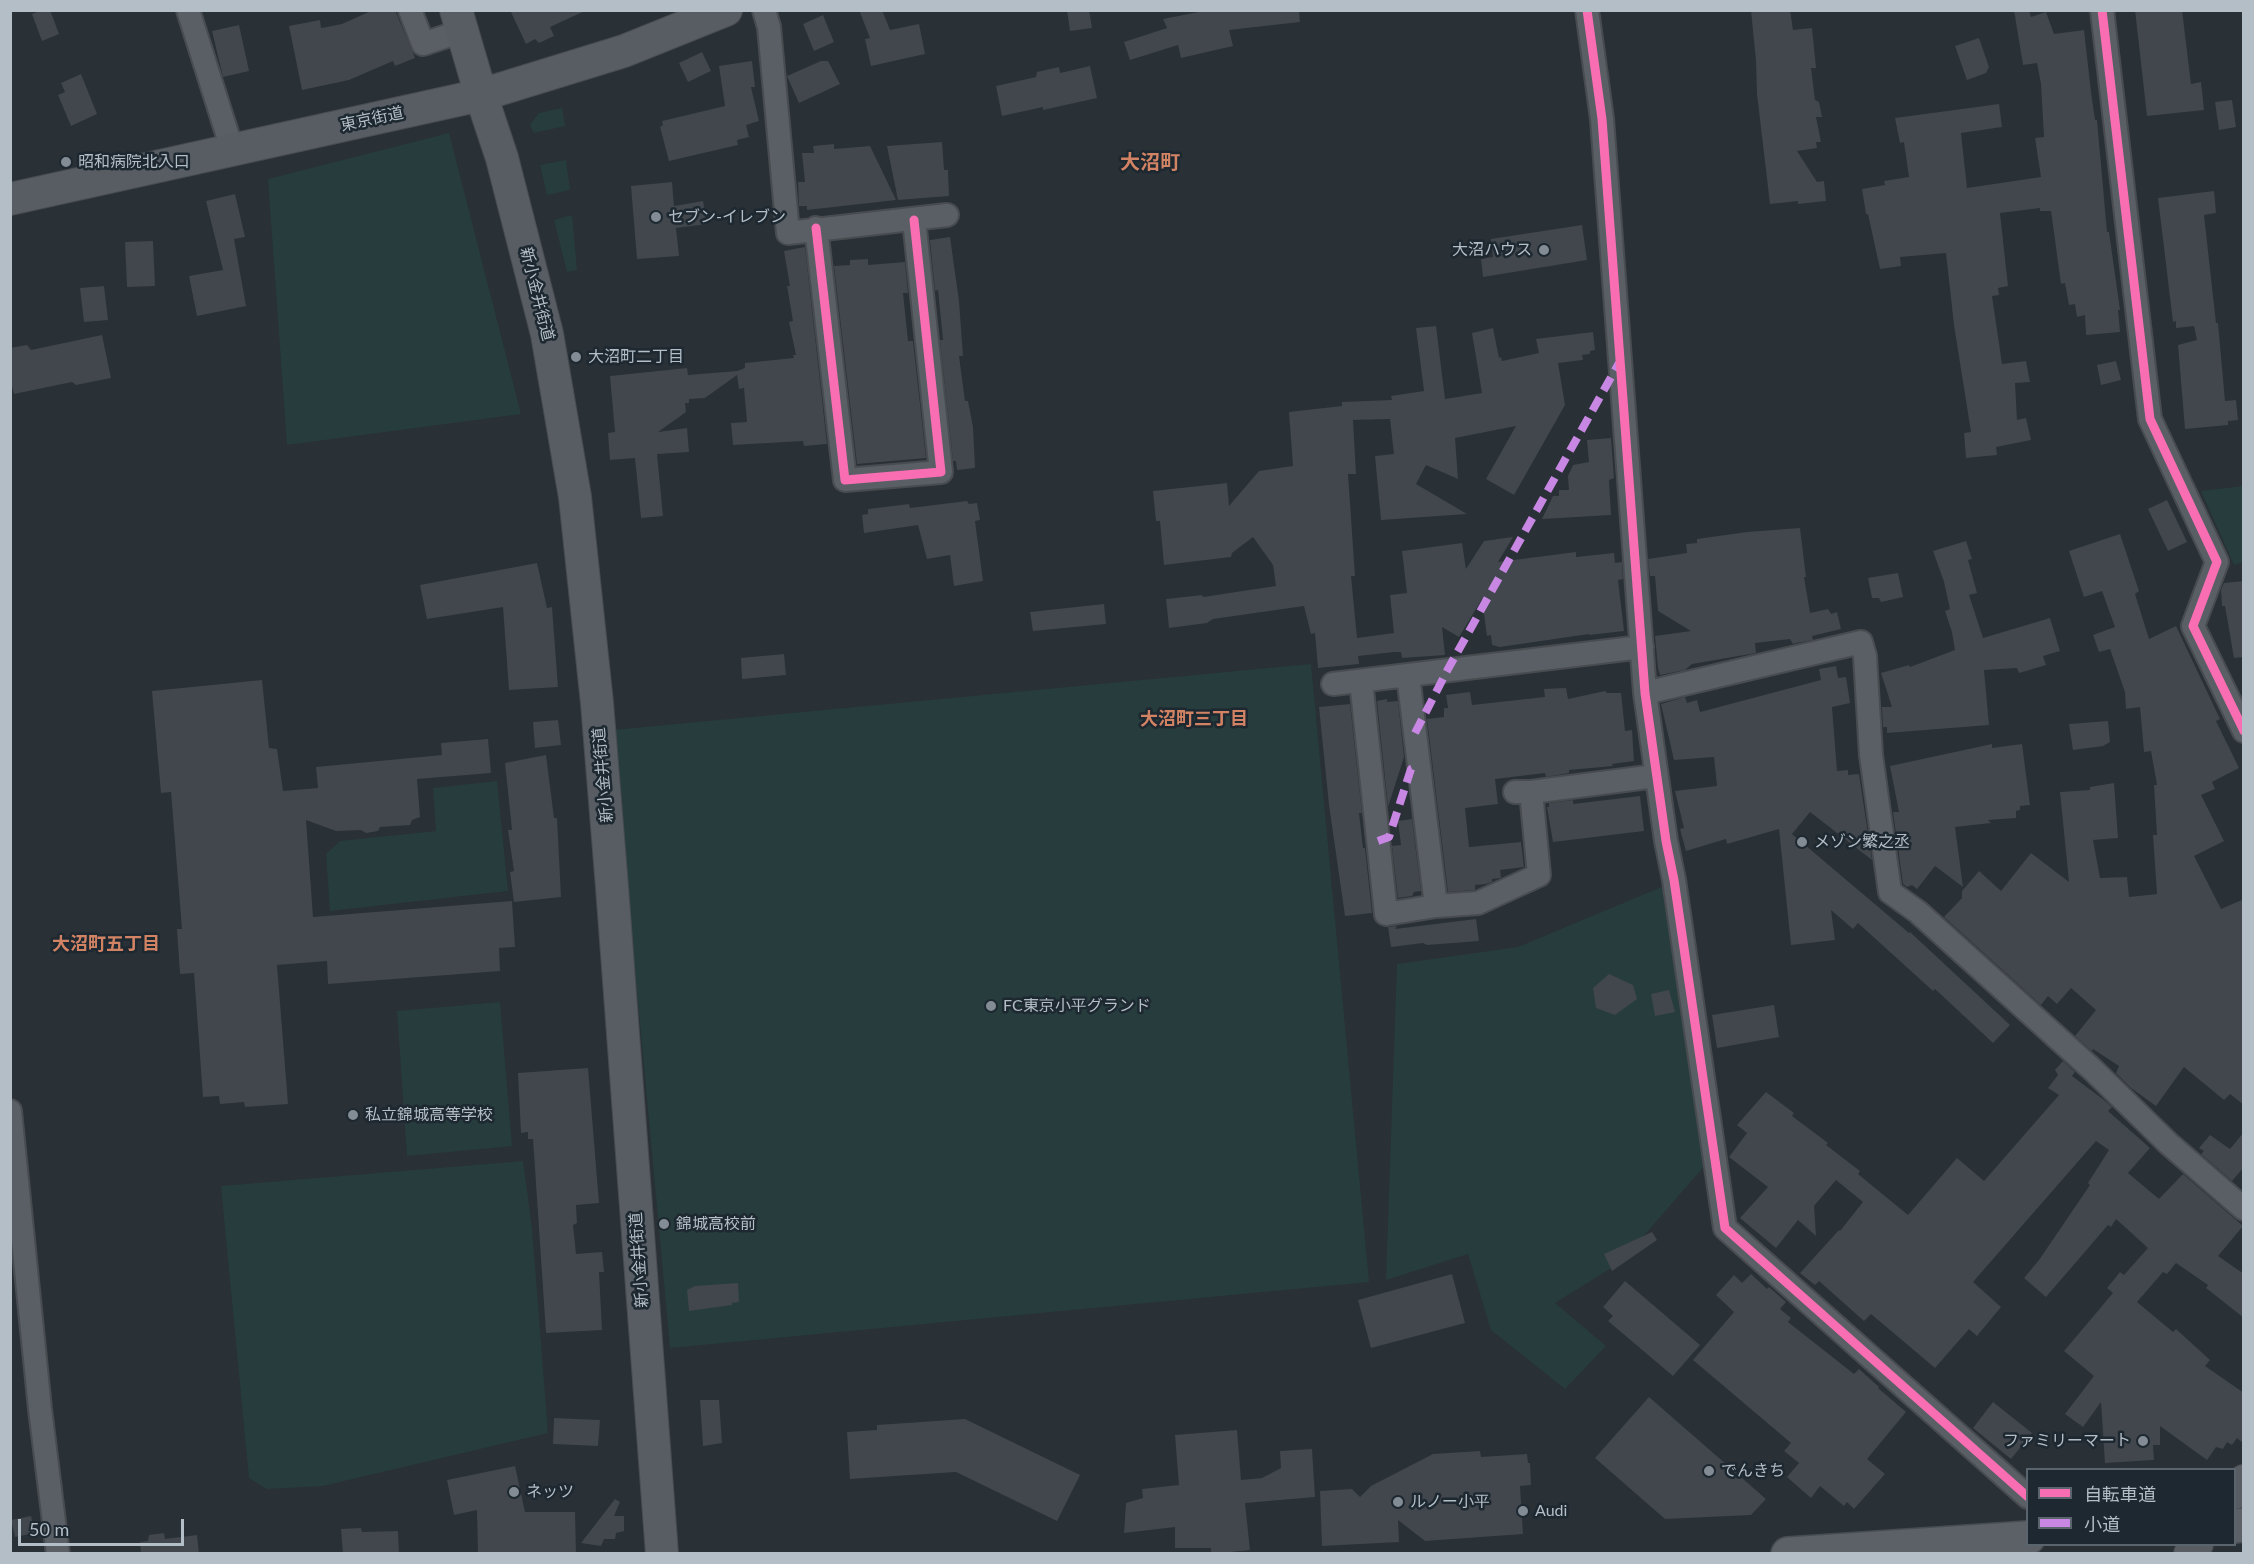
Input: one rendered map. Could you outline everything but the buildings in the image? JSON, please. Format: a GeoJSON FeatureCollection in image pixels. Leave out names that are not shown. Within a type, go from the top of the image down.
{"type":"FeatureCollection","features":[{"type":"Feature","properties":{"kind":"main road","name":"東京街道"},"geometry":{"type":"LineString","coordinates":[[10,199],[481,95],[624,51],[726,10]]}},
{"type":"Feature","properties":{"kind":"main road","name":"新小金井街道"},"geometry":{"type":"LineString","coordinates":[[459,21],[502,158],[547,334],[575,497],[597,703],[662,1554]]}},
{"type":"Feature","properties":{"kind":"main road"},"geometry":{"type":"LineString","coordinates":[[1788,1554],[2026,1538]]}},
{"type":"Feature","properties":{"kind":"street"},"geometry":{"type":"LineString","coordinates":[[188,10],[232,149]]}},
{"type":"Feature","properties":{"kind":"street"},"geometry":{"type":"LineString","coordinates":[[410,10],[423,44],[459,21]]}},
{"type":"Feature","properties":{"kind":"street"},"geometry":{"type":"LineString","coordinates":[[764,10],[769,27],[788,233],[946,215]]}},
{"type":"Feature","properties":{"kind":"street"},"geometry":{"type":"LineString","coordinates":[[1587,10],[1602,120],[1645,693],[1725,1228],[2026,1495]]}},
{"type":"Feature","properties":{"kind":"street"},"geometry":{"type":"LineString","coordinates":[[2102,10],[2150,418],[2217,562],[2193,627],[2244,731]]}},
{"type":"Feature","properties":{"kind":"street"},"geometry":{"type":"LineString","coordinates":[[816,228],[845,480],[941,472],[914,220]]}},
{"type":"Feature","properties":{"kind":"street"},"geometry":{"type":"LineString","coordinates":[[1645,693],[1861,642],[1865,656],[1871,755],[1890,892],[1918,912],[2093,1070],[2168,1143],[2244,1209]]}},
{"type":"Feature","properties":{"kind":"street"},"geometry":{"type":"LineString","coordinates":[[1333,684],[1642,647]]}},
{"type":"Feature","properties":{"kind":"street"},"geometry":{"type":"LineString","coordinates":[[1408,675],[1436,906]]}},
{"type":"Feature","properties":{"kind":"street"},"geometry":{"type":"LineString","coordinates":[[1361,681],[1386,914],[1436,906],[1479,903],[1539,875],[1523,792],[1656,776]]}},
{"type":"Feature","properties":{"kind":"street"},"geometry":{"type":"LineString","coordinates":[[10,1110],[40,1409],[58,1554]]}},
{"type":"Feature","properties":{"kind":"green space"},"geometry":{"type":"Polygon","coordinates":[[[562,108],[565,126],[534,133],[530,125],[539,113],[562,108]]]}},
{"type":"Feature","properties":{"kind":"green space"},"geometry":{"type":"Polygon","coordinates":[[[449,133],[521,414],[287,445],[268,179],[449,133]]]}},
{"type":"Feature","properties":{"kind":"green space"},"geometry":{"type":"Polygon","coordinates":[[[566,160],[570,190],[547,195],[540,165],[566,160]]]}},
{"type":"Feature","properties":{"kind":"green space"},"geometry":{"type":"Polygon","coordinates":[[[572,215],[577,270],[567,272],[554,220],[572,215]]]}},
{"type":"Feature","properties":{"kind":"green space"},"geometry":{"type":"Polygon","coordinates":[[[2243,486],[2243,562],[2234,565],[2201,491],[2243,486]]]}},
{"type":"Feature","properties":{"kind":"green space","name":"FC東京小平グランド"},"geometry":{"type":"Polygon","coordinates":[[[1311,664],[1369,1282],[670,1348],[613,730],[1311,664]]]}},
{"type":"Feature","properties":{"kind":"green space"},"geometry":{"type":"Polygon","coordinates":[[[497,781],[508,891],[330,911],[326,854],[340,841],[436,831],[433,788],[497,781]]]}},
{"type":"Feature","properties":{"kind":"green space"},"geometry":{"type":"Polygon","coordinates":[[[1664,886],[1707,1163],[1621,1262],[1555,1303],[1606,1346],[1565,1389],[1491,1330],[1468,1254],[1386,1280],[1397,964],[1518,947],[1664,886]]]}},
{"type":"Feature","properties":{"kind":"green space"},"geometry":{"type":"Polygon","coordinates":[[[500,1002],[512,1146],[407,1156],[397,1011],[500,1002]]]}},
{"type":"Feature","properties":{"kind":"green space"},"geometry":{"type":"Polygon","coordinates":[[[523,1161],[532,1228],[548,1433],[323,1486],[267,1489],[249,1478],[221,1186],[523,1161]]]}},
{"type":"Feature","properties":{"kind":"marked path"},"geometry":{"type":"LineString","coordinates":[[1415,733],[1448,669],[1619,363]]}},
{"type":"Feature","properties":{"kind":"marked path"},"geometry":{"type":"LineString","coordinates":[[1378,841],[1389,837],[1411,769],[1419,766]]}},
{"type":"Feature","properties":{"kind":"cycle path"},"geometry":{"type":"LineString","coordinates":[[1587,10],[1602,119],[1645,693],[1725,1228],[2026,1495]]}},
{"type":"Feature","properties":{"kind":"cycle path"},"geometry":{"type":"LineString","coordinates":[[2102,10],[2150,419],[2217,562],[2193,626],[2244,731]]}},
{"type":"Feature","properties":{"kind":"cycle path"},"geometry":{"type":"LineString","coordinates":[[816,228],[845,480],[941,472],[914,220]]}},
{"type":"Feature","properties":{"kind":"place","name":"昭和病院北入口"},"geometry":{"type":"Point","coordinates":[66,162]}},
{"type":"Feature","properties":{"kind":"place","name":"セブン-イレブン"},"geometry":{"type":"Point","coordinates":[656,217]}},
{"type":"Feature","properties":{"kind":"place","name":"大沼ハウス"},"geometry":{"type":"Point","coordinates":[1544,250]}},
{"type":"Feature","properties":{"kind":"place","name":"大沼町二丁目"},"geometry":{"type":"Point","coordinates":[576,357]}},
{"type":"Feature","properties":{"kind":"place","name":"メゾン繁之丞"},"geometry":{"type":"Point","coordinates":[1802,842]}},
{"type":"Feature","properties":{"kind":"place","name":"FC東京小平グランド"},"geometry":{"type":"Point","coordinates":[991,1006]}},
{"type":"Feature","properties":{"kind":"place","name":"私立錦城高等学校"},"geometry":{"type":"Point","coordinates":[353,1115]}},
{"type":"Feature","properties":{"kind":"place","name":"錦城高校前"},"geometry":{"type":"Point","coordinates":[664,1224]}},
{"type":"Feature","properties":{"kind":"place","name":"ファミリーマート"},"geometry":{"type":"Point","coordinates":[2143,1441]}},
{"type":"Feature","properties":{"kind":"place","name":"でんきち"},"geometry":{"type":"Point","coordinates":[1709,1471]}},
{"type":"Feature","properties":{"kind":"place","name":"ネッツ"},"geometry":{"type":"Point","coordinates":[514,1492]}},
{"type":"Feature","properties":{"kind":"place","name":"ルノー小平"},"geometry":{"type":"Point","coordinates":[1398,1502]}},
{"type":"Feature","properties":{"kind":"place","name":"Audi"},"geometry":{"type":"Point","coordinates":[1523,1511]}},
{"type":"Feature","properties":{"kind":"district","name":"大沼町"},"geometry":{"type":"Point","coordinates":[1150,163]}},
{"type":"Feature","properties":{"kind":"district","name":"大沼町三丁目"},"geometry":{"type":"Point","coordinates":[1194,719]}},
{"type":"Feature","properties":{"kind":"district","name":"大沼町五丁目"},"geometry":{"type":"Point","coordinates":[106,944]}}]}
